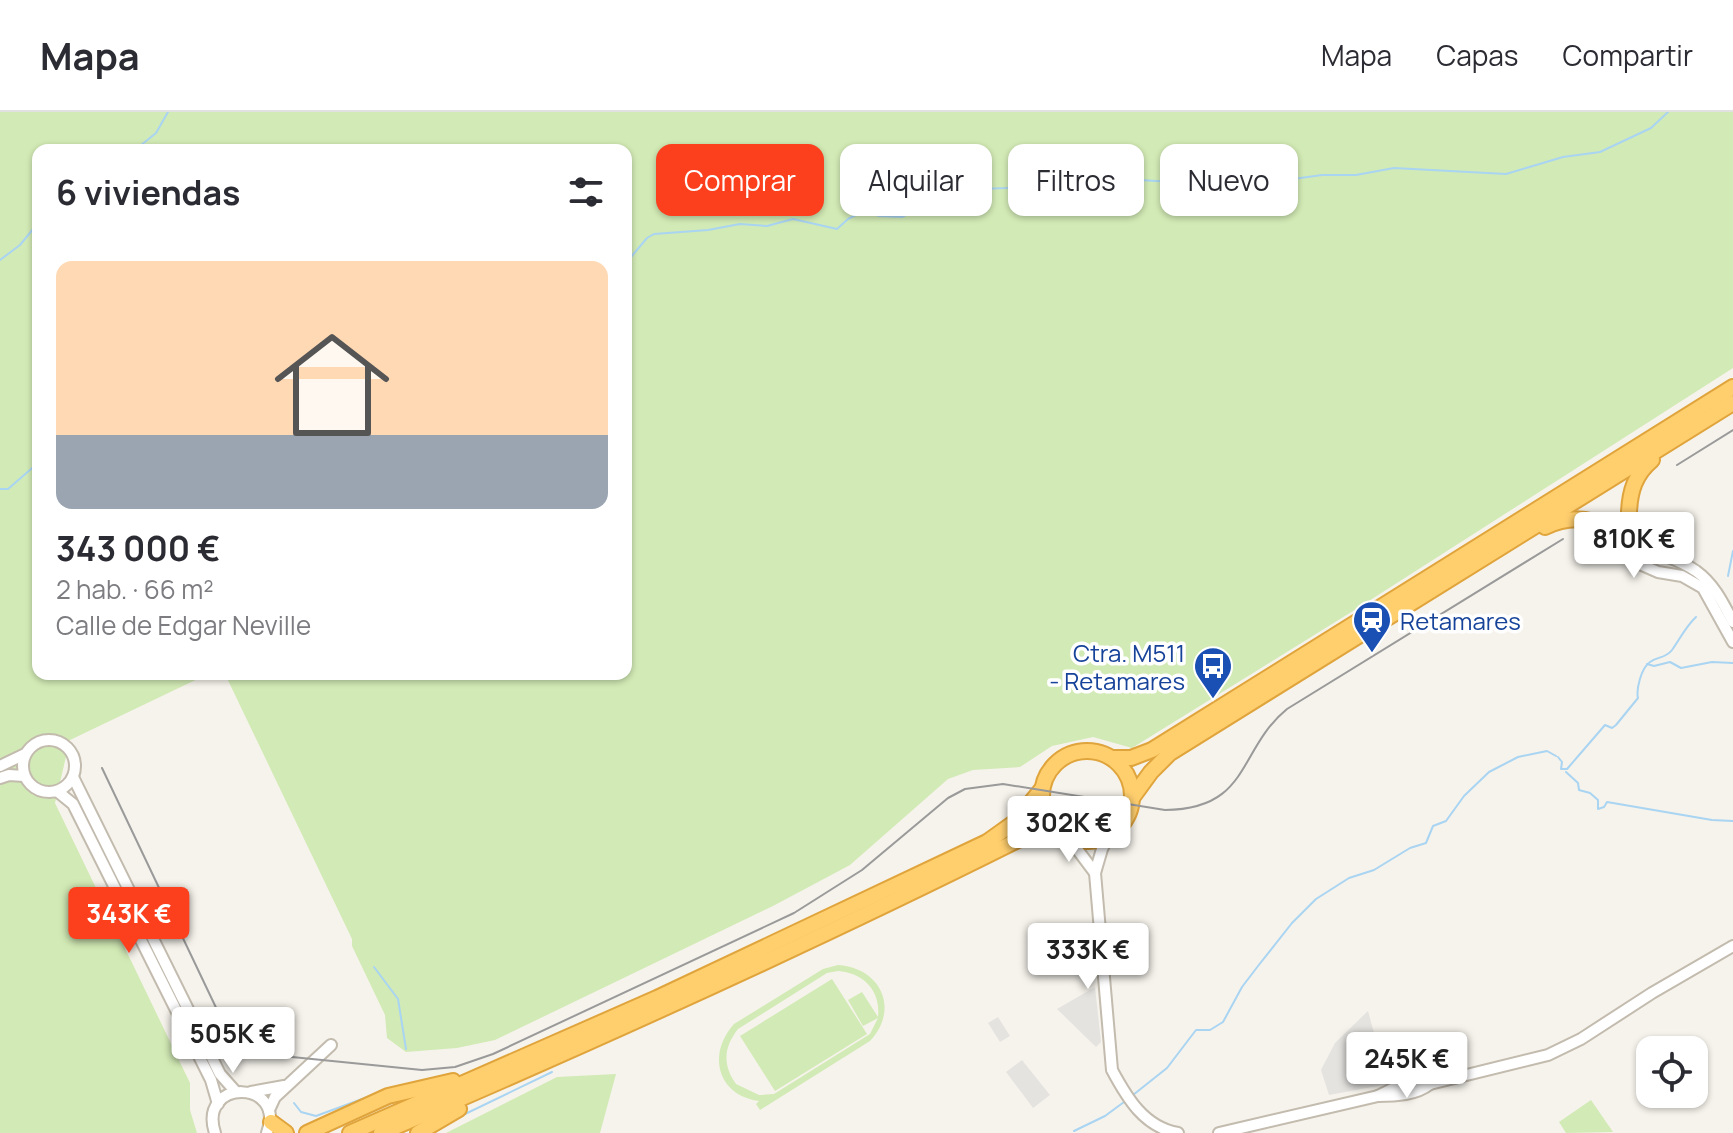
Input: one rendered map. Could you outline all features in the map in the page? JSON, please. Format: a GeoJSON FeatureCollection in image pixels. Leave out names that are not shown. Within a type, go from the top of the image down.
{"type":"FeatureCollection","features":[{"type":"Feature","properties":{"kind":"highway"},"geometry":{"type":"LineString","coordinates":[[350,1133],[657,998],[987,842],[1015,822],[1042,789],[1051,768],[1069,754],[1091,751],[1112,758],[1131,758],[1152,750],[1733,387]]}},
{"type":"Feature","properties":{"kind":"highway"},"geometry":{"type":"LineString","coordinates":[[1042,789],[1044,810],[1055,828],[1068,837],[1089,841],[1109,835],[1126,820],[1132,798],[1170,753],[1527,534],[1733,403]]}},
{"type":"Feature","properties":{"kind":"highway"},"geometry":{"type":"LineString","coordinates":[[1629,512],[1632,488],[1638,474],[1647,464],[1688,437],[1694,429]]}},
{"type":"Feature","properties":{"kind":"highway"},"geometry":{"type":"LineString","coordinates":[[1527,534],[1563,520],[1578,519],[1599,523],[1607,528]]}},
{"type":"Feature","properties":{"kind":"highway"},"geometry":{"type":"LineString","coordinates":[[1112,758],[1127,775],[1132,798]]}},
{"type":"Feature","properties":{"kind":"highway"},"geometry":{"type":"LineString","coordinates":[[381,1133],[553,1060],[1030,834],[1055,828]]}},
{"type":"Feature","properties":{"kind":"highway"},"geometry":{"type":"LineString","coordinates":[[418,1133],[553,1060]]}},
{"type":"Feature","properties":{"kind":"highway"},"geometry":{"type":"LineString","coordinates":[[307,1133],[388,1096],[451,1082],[495,1068]]}},
{"type":"Feature","properties":{"kind":"highway"},"geometry":{"type":"LineString","coordinates":[[269,1122],[286,1133]]}},
{"type":"Feature","properties":{"kind":"street"},"geometry":{"type":"LineString","coordinates":[[1629,512],[1633,527],[1651,550],[1698,573],[1720,596],[1733,622]]}},
{"type":"Feature","properties":{"kind":"street"},"geometry":{"type":"LineString","coordinates":[[1607,528],[1642,565],[1658,572],[1682,576],[1703,588],[1733,642]]}},
{"type":"Feature","properties":{"kind":"street"},"geometry":{"type":"LineString","coordinates":[[0,766],[25,754],[37,742],[61,742],[67,747],[75,761],[73,777],[220,1074],[236,1092]]}},
{"type":"Feature","properties":{"kind":"street"},"geometry":{"type":"LineString","coordinates":[[25,754],[24,776],[28,783],[42,792],[57,791],[73,777]]}},
{"type":"Feature","properties":{"kind":"street"},"geometry":{"type":"LineString","coordinates":[[0,778],[24,776]]}},
{"type":"Feature","properties":{"kind":"street"},"geometry":{"type":"LineString","coordinates":[[57,791],[73,804],[211,1080],[218,1104]]}},
{"type":"Feature","properties":{"kind":"street"},"geometry":{"type":"LineString","coordinates":[[1109,835],[1095,873],[1112,1070],[1128,1098],[1151,1122],[1178,1133]]}},
{"type":"Feature","properties":{"kind":"street"},"geometry":{"type":"LineString","coordinates":[[1068,837],[1095,873]]}},
{"type":"Feature","properties":{"kind":"street"},"geometry":{"type":"LineString","coordinates":[[1219,1133],[1378,1096],[1402,1084],[1430,1084],[1548,1055],[1581,1039],[1733,946]]}},
{"type":"Feature","properties":{"kind":"street"},"geometry":{"type":"LineString","coordinates":[[269,1122],[275,1097],[331,1045]]}},
{"type":"Feature","properties":{"kind":"street"},"geometry":{"type":"LineString","coordinates":[[215,1133],[213,1118],[218,1104],[229,1094],[286,1086]]}},
{"type":"Feature","properties":{"kind":"street"},"geometry":{"type":"LineString","coordinates":[[251,1092],[261,1098],[269,1122]]}},
{"type":"Feature","properties":{"kind":"green space"},"geometry":{"type":"Polygon","coordinates":[[[0,112],[1733,112],[1733,368],[1132,748],[1093,737],[1052,746],[1020,767],[973,770],[948,779],[850,865],[773,906],[495,1040],[457,1048],[406,1052],[387,1038],[385,1015],[352,946],[352,939],[228,680],[632,680],[632,144],[32,144],[32,680],[195,680],[70,740],[55,803],[190,1083],[190,1110],[197,1133],[0,1133],[0,112]]]}},
{"type":"Feature","properties":{"kind":"green space"},"geometry":{"type":"Polygon","coordinates":[[[838,965],[853,968],[875,982],[884,1004],[879,1029],[870,1041],[760,1110],[756,1104],[759,1101],[734,1091],[721,1072],[719,1060],[726,1036],[734,1024],[823,969],[838,965]],[[847,972],[827,973],[738,1029],[726,1056],[728,1070],[736,1084],[759,1095],[774,1094],[870,1034],[878,1018],[863,1026],[848,1000],[862,992],[878,1017],[877,999],[869,985],[847,972]]]}},
{"type":"Feature","properties":{"kind":"green space"},"geometry":{"type":"Polygon","coordinates":[[[832,979],[867,1034],[775,1091],[740,1036],[832,979]]]}},
{"type":"Feature","properties":{"kind":"green space"},"geometry":{"type":"Polygon","coordinates":[[[616,1074],[600,1133],[446,1133],[557,1077],[616,1074]]]}},
{"type":"Feature","properties":{"kind":"green space"},"geometry":{"type":"Polygon","coordinates":[[[1591,1100],[1613,1132],[1566,1133],[1559,1122],[1591,1100]]]}},
{"type":"Feature","properties":{"kind":"shaded area"},"geometry":{"type":"Polygon","coordinates":[[[1095,987],[1101,1042],[1096,1047],[1057,1009],[1095,987]]]}},
{"type":"Feature","properties":{"kind":"shaded area"},"geometry":{"type":"Polygon","coordinates":[[[1368,1011],[1388,1084],[1329,1095],[1321,1070],[1335,1043],[1368,1011]]]}},
{"type":"Feature","properties":{"kind":"shaded area"},"geometry":{"type":"Polygon","coordinates":[[[998,1017],[1010,1036],[1000,1042],[988,1023],[998,1017]]]}},
{"type":"Feature","properties":{"kind":"shaded area"},"geometry":{"type":"Polygon","coordinates":[[[1022,1060],[1050,1095],[1033,1108],[1006,1072],[1022,1060]]]}},
{"type":"Feature","properties":{"kind":"waterway"},"geometry":{"type":"LineString","coordinates":[[142,144],[156,133],[168,112]]}},
{"type":"Feature","properties":{"kind":"waterway"},"geometry":{"type":"LineString","coordinates":[[632,256],[654,234],[740,224],[767,226],[793,219],[837,229],[864,211],[879,216],[902,217],[955,190],[1105,178],[1243,186],[1322,175],[1356,175],[1394,168],[1506,174],[1563,157],[1600,152],[1651,128],[1668,112]]}},
{"type":"Feature","properties":{"kind":"waterway"},"geometry":{"type":"LineString","coordinates":[[0,260],[20,245],[32,230]]}},
{"type":"Feature","properties":{"kind":"waterway"},"geometry":{"type":"LineString","coordinates":[[0,489],[8,489],[32,468]]}},
{"type":"Feature","properties":{"kind":"waterway"},"geometry":{"type":"LineString","coordinates":[[1728,576],[1733,551]]}},
{"type":"Feature","properties":{"kind":"waterway"},"geometry":{"type":"LineString","coordinates":[[1558,757],[1562,762],[1561,769],[1567,769],[1605,725],[1612,728],[1616,725],[1638,698],[1644,669],[1653,660],[1669,653],[1696,617]]}},
{"type":"Feature","properties":{"kind":"waterway"},"geometry":{"type":"LineString","coordinates":[[1647,664],[1654,666],[1670,662],[1681,668],[1712,662],[1733,663]]}},
{"type":"Feature","properties":{"kind":"waterway"},"geometry":{"type":"LineString","coordinates":[[1133,1095],[1167,1068],[1196,1030],[1210,1030],[1223,1022],[1242,987],[1292,923],[1316,899],[1349,878],[1374,870],[1410,848],[1426,843],[1433,826],[1446,821],[1464,796],[1489,772],[1518,757],[1547,751],[1556,756]]}},
{"type":"Feature","properties":{"kind":"waterway"},"geometry":{"type":"LineString","coordinates":[[1566,772],[1578,783],[1579,790],[1590,793],[1598,800],[1598,809],[1607,802],[1733,821]]}},
{"type":"Feature","properties":{"kind":"waterway"},"geometry":{"type":"LineString","coordinates":[[374,967],[398,999],[406,1049]]}},
{"type":"Feature","properties":{"kind":"waterway"},"geometry":{"type":"LineString","coordinates":[[463,1115],[552,1072]]}},
{"type":"Feature","properties":{"kind":"waterway"},"geometry":{"type":"LineString","coordinates":[[294,1103],[301,1112],[316,1116],[373,1095]]}},
{"type":"Feature","properties":{"kind":"waterway"},"geometry":{"type":"LineString","coordinates":[[1074,1131],[1105,1116],[1124,1102]]}},
{"type":"Feature","properties":{"kind":"tram line"},"geometry":{"type":"LineString","coordinates":[[1677,465],[1733,430]]}},
{"type":"Feature","properties":{"kind":"tram line"},"geometry":{"type":"LineString","coordinates":[[102,768],[220,1016],[241,1043],[255,1051],[272,1055],[422,1070],[455,1067],[493,1054],[794,913],[862,870],[948,798],[965,789],[1003,784],[1165,810],[1193,807],[1213,800],[1240,774],[1271,725],[1287,709],[1563,539]]}},
{"type":"Feature","properties":{"kind":"place","name":"Retamares"},"geometry":{"type":"Point","coordinates":[1372,654]}},
{"type":"Feature","properties":{"kind":"place","name":"Ctra. M511 - Retamares"},"geometry":{"type":"Point","coordinates":[1213,700]}}]}
